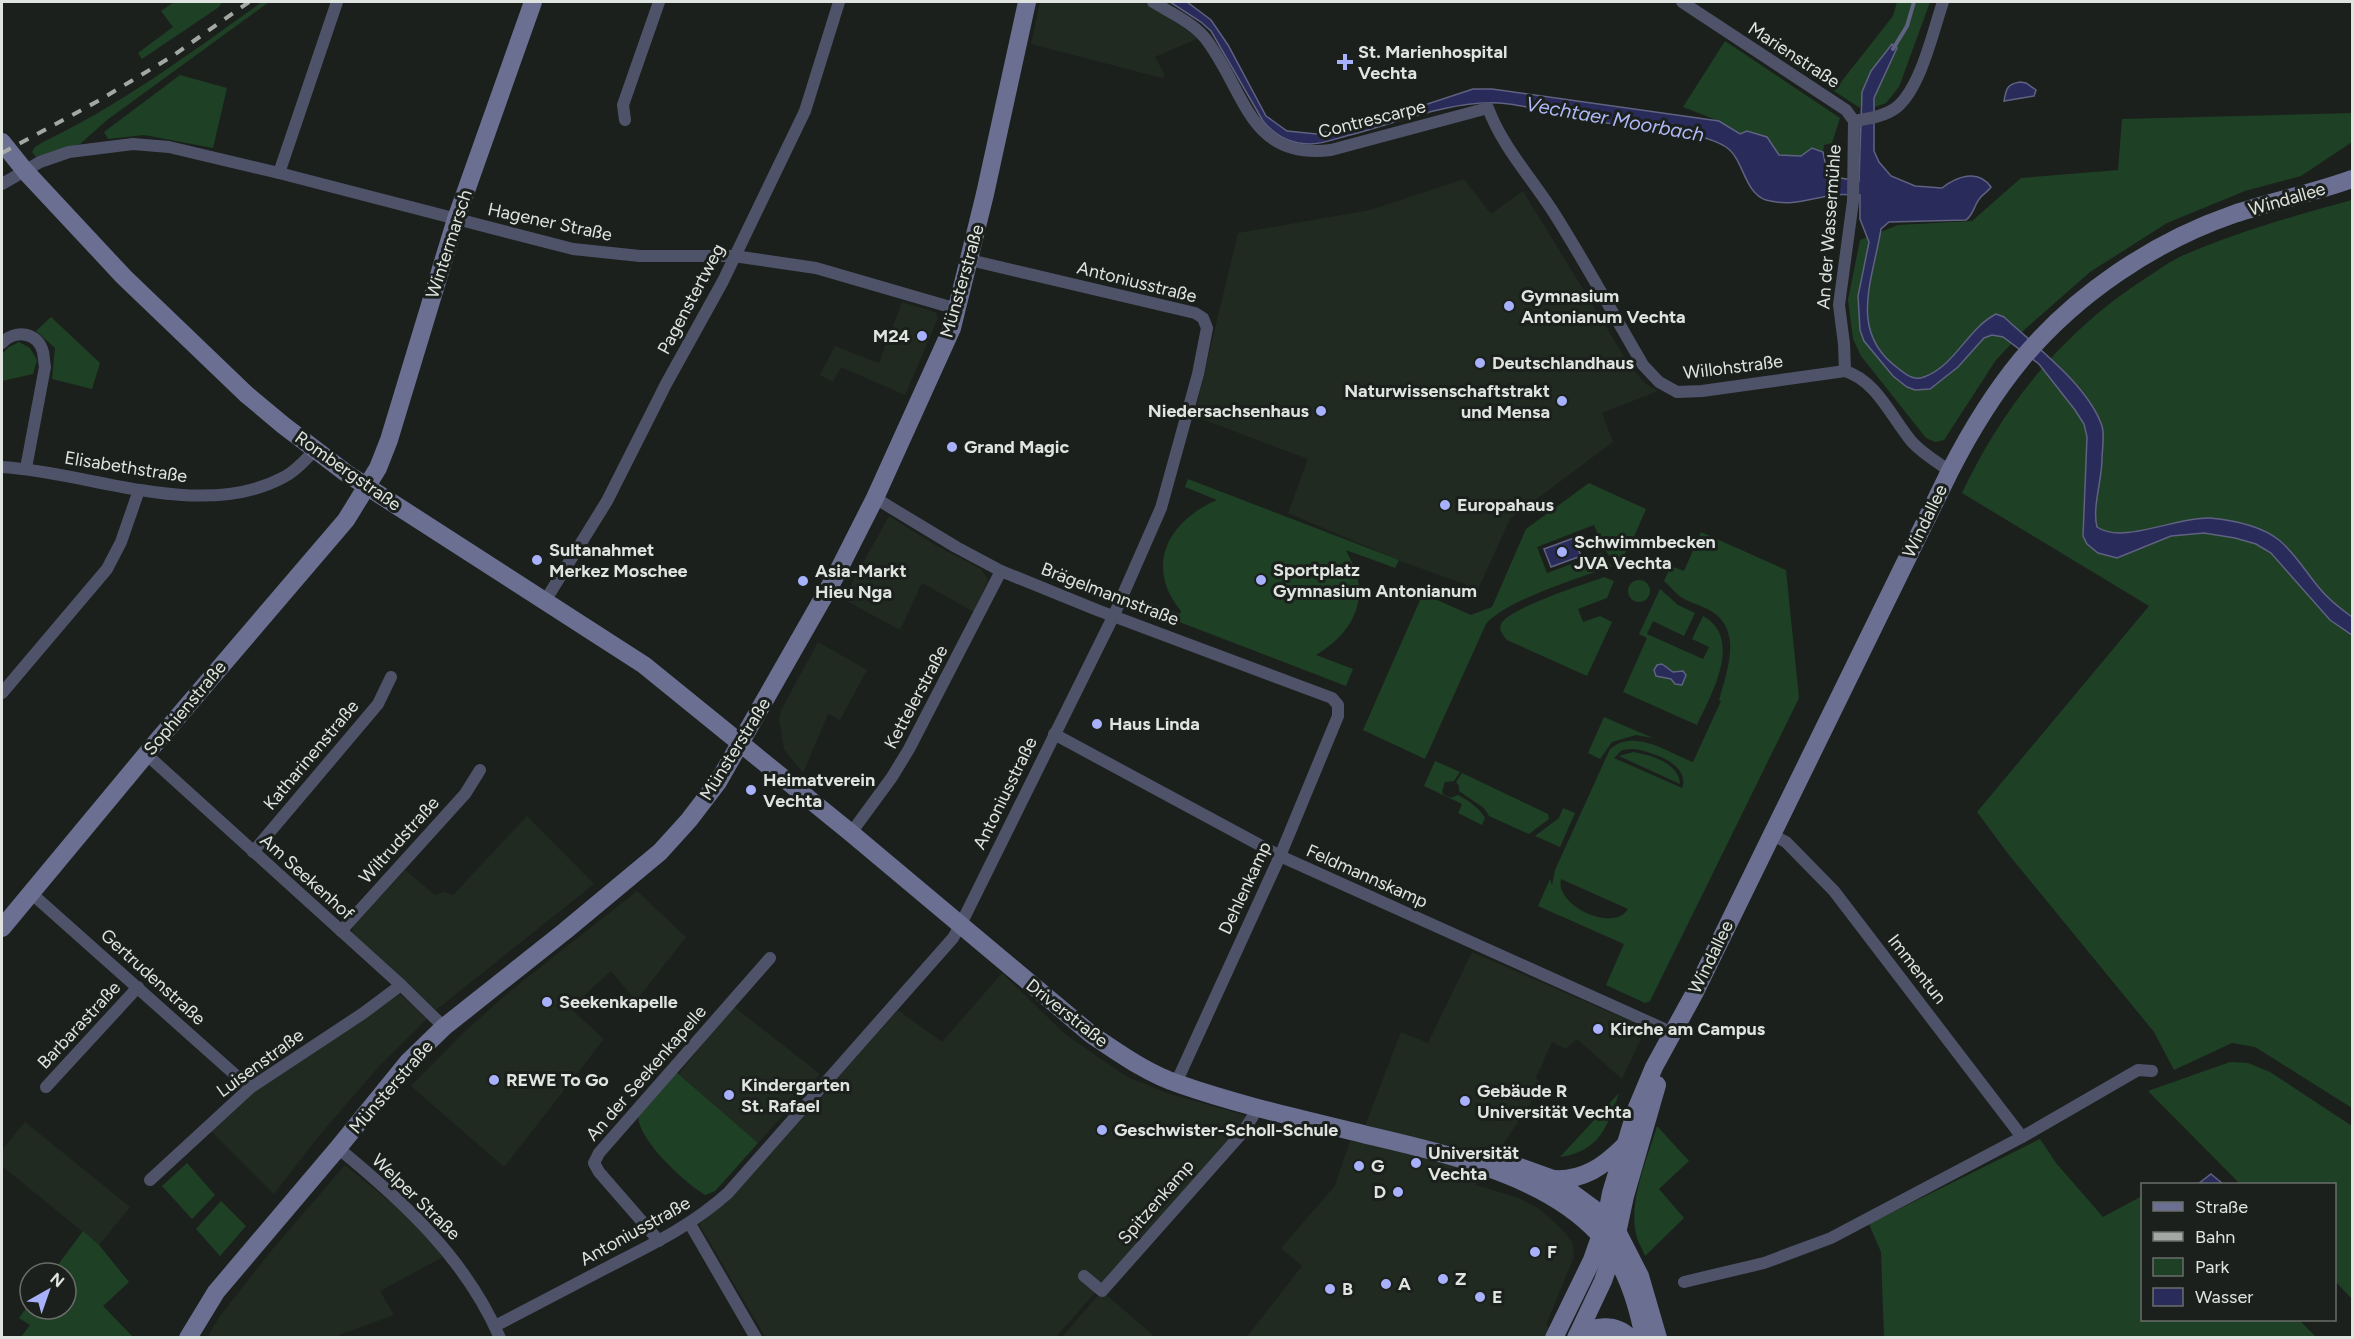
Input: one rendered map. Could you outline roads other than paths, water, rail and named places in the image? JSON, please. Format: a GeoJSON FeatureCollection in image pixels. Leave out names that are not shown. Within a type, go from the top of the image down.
{"type":"FeatureCollection","features":[{"type":"Feature","properties":{"kind":"main road","name":"Wintermarsch"},"geometry":{"type":"LineString","coordinates":[[368,487],[389,440],[456,219],[533,2]]}},
{"type":"Feature","properties":{"kind":"main road","name":"Münsterstraße"},"geometry":{"type":"LineString","coordinates":[[188,1338],[216,1292],[408,1062],[444,1027],[660,852],[689,820],[718,782],[835,577],[875,498],[952,328],[970,260],[1027,2]]}},
{"type":"Feature","properties":{"kind":"main road","name":"Rombergstraße"},"geometry":{"type":"LineString","coordinates":[[2,142],[26,172],[124,277],[246,394],[315,450],[368,487],[644,664],[742,743]]}},
{"type":"Feature","properties":{"kind":"main road","name":"Windallee"},"geometry":{"type":"LineString","coordinates":[[1608,1229],[1625,1144],[1636,1110],[1950,471],[1984,412],[2022,359],[2109,278],[2177,238],[2233,214],[2352,179]]}},
{"type":"Feature","properties":{"kind":"main road","name":"Sophienstraße"},"geometry":{"type":"LineString","coordinates":[[2,928],[146,754],[332,536],[368,487]]}},
{"type":"Feature","properties":{"kind":"main road","name":"Driverstraße"},"geometry":{"type":"LineString","coordinates":[[742,743],[1092,1035],[1131,1061],[1176,1083],[1255,1106],[1458,1158],[1540,1190],[1575,1213],[1608,1229]]}},
{"type":"Feature","properties":{"kind":"main road","name":"Windallee"},"geometry":{"type":"LineString","coordinates":[[1608,1229],[1625,1197],[1672,1034]]}},
{"type":"Feature","properties":{"kind":"main road"},"geometry":{"type":"LineString","coordinates":[[1553,1179],[1567,1180],[1597,1169],[1625,1144]]}},
{"type":"Feature","properties":{"kind":"main road","name":"Driverstraße"},"geometry":{"type":"LineString","coordinates":[[1458,1158],[1481,1159],[1517,1166],[1553,1179],[1608,1229],[1641,1276],[1658,1338]]}},
{"type":"Feature","properties":{"kind":"main road","name":"Driverstraße"},"geometry":{"type":"LineString","coordinates":[[1608,1229],[1613,1252],[1634,1298],[1644,1338]]}},
{"type":"Feature","properties":{"kind":"main road"},"geometry":{"type":"LineString","coordinates":[[1554,1338],[1608,1229]]}},
{"type":"Feature","properties":{"kind":"main road"},"geometry":{"type":"LineString","coordinates":[[1577,1337],[1603,1281],[1613,1252]]}},
{"type":"Feature","properties":{"kind":"main road"},"geometry":{"type":"LineString","coordinates":[[1577,1337],[1591,1328],[1601,1327],[1624,1331],[1630,1338]]}},
{"type":"Feature","properties":{"kind":"street"},"geometry":{"type":"LineString","coordinates":[[279,173],[337,2]]}},
{"type":"Feature","properties":{"kind":"street"},"geometry":{"type":"LineString","coordinates":[[625,120],[623,105],[659,2]]}},
{"type":"Feature","properties":{"kind":"street","name":"Pagenstertweg"},"geometry":{"type":"LineString","coordinates":[[545,601],[608,501],[734,256],[804,111],[839,2]]}},
{"type":"Feature","properties":{"kind":"street","name":"Contrescarpe"},"geometry":{"type":"LineString","coordinates":[[1153,2],[1208,41],[1259,128],[1273,141],[1296,151],[1311,153],[1331,150],[1488,108]]}},
{"type":"Feature","properties":{"kind":"street","name":"Marienstraße"},"geometry":{"type":"LineString","coordinates":[[1682,2],[1846,110],[1856,121]]}},
{"type":"Feature","properties":{"kind":"street"},"geometry":{"type":"LineString","coordinates":[[1856,121],[1875,118],[1895,108],[1906,98],[1915,84],[1943,2]]}},
{"type":"Feature","properties":{"kind":"street","name":"Willohstraße"},"geometry":{"type":"LineString","coordinates":[[1488,108],[1502,140],[1555,215],[1643,365],[1659,382],[1677,392],[1702,391],[1845,371]]}},
{"type":"Feature","properties":{"kind":"street","name":"An der Wassermühle"},"geometry":{"type":"LineString","coordinates":[[1845,371],[1839,305],[1853,198],[1856,121]]}},
{"type":"Feature","properties":{"kind":"street","name":"Hagener Straße"},"geometry":{"type":"LineString","coordinates":[[2,184],[40,162],[69,152],[133,144],[169,147],[573,249],[674,257],[734,256],[822,269],[957,309]]}},
{"type":"Feature","properties":{"kind":"street","name":"Antoniusstraße"},"geometry":{"type":"LineString","coordinates":[[497,1332],[690,1224],[728,1193],[953,938],[1114,615],[1161,508],[1198,374],[1207,328],[1203,318],[1195,313],[970,260]]}},
{"type":"Feature","properties":{"kind":"street"},"geometry":{"type":"LineString","coordinates":[[2,342],[8,336],[20,333],[32,336],[43,350],[45,367],[26,468]]}},
{"type":"Feature","properties":{"kind":"street"},"geometry":{"type":"LineString","coordinates":[[1845,371],[1856,374],[1868,383],[1913,442],[1950,471]]}},
{"type":"Feature","properties":{"kind":"street","name":"Elisabethstraße"},"geometry":{"type":"LineString","coordinates":[[2,467],[26,468],[139,490],[198,496],[242,493],[285,477],[315,450]]}},
{"type":"Feature","properties":{"kind":"street"},"geometry":{"type":"LineString","coordinates":[[2,693],[107,569],[122,542],[139,490]]}},
{"type":"Feature","properties":{"kind":"street","name":"Brägelmannstraße"},"geometry":{"type":"LineString","coordinates":[[875,498],[956,547],[1002,571],[1332,699],[1338,705]]}},
{"type":"Feature","properties":{"kind":"street","name":"Kettelerstraße"},"geometry":{"type":"LineString","coordinates":[[851,833],[892,777],[909,749],[1002,571]]}},
{"type":"Feature","properties":{"kind":"street","name":"Katharinenstraße"},"geometry":{"type":"LineString","coordinates":[[253,852],[378,704],[391,677]]}},
{"type":"Feature","properties":{"kind":"street","name":"Dehlenkamp"},"geometry":{"type":"LineString","coordinates":[[1176,1083],[1280,856],[1338,716],[1338,705]]}},
{"type":"Feature","properties":{"kind":"street","name":"Feldmannskamp"},"geometry":{"type":"LineString","coordinates":[[1054,734],[1280,856],[1672,1034]]}},
{"type":"Feature","properties":{"kind":"street","name":"Am Seekenhof"},"geometry":{"type":"LineString","coordinates":[[146,754],[401,985],[444,1027]]}},
{"type":"Feature","properties":{"kind":"street","name":"Wiltrudstraße"},"geometry":{"type":"LineString","coordinates":[[340,931],[465,794],[480,770]]}},
{"type":"Feature","properties":{"kind":"street","name":"Immentun"},"geometry":{"type":"LineString","coordinates":[[1771,834],[1786,842],[1834,891],[2022,1137]]}},
{"type":"Feature","properties":{"kind":"street","name":"Gertrudenstraße"},"geometry":{"type":"LineString","coordinates":[[31,893],[250,1088]]}},
{"type":"Feature","properties":{"kind":"street","name":"An der Seekenkapelle"},"geometry":{"type":"LineString","coordinates":[[659,1241],[599,1172],[594,1162],[598,1154],[770,958]]}},
{"type":"Feature","properties":{"kind":"street","name":"Luisenstraße"},"geometry":{"type":"LineString","coordinates":[[150,1180],[250,1088],[362,1014],[401,985]]}},
{"type":"Feature","properties":{"kind":"street","name":"Barbarastraße"},"geometry":{"type":"LineString","coordinates":[[46,1087],[138,987]]}},
{"type":"Feature","properties":{"kind":"street"},"geometry":{"type":"LineString","coordinates":[[1684,1282],[1764,1263],[1831,1238],[2022,1137],[2138,1070],[2152,1071]]}},
{"type":"Feature","properties":{"kind":"street","name":"Spitzenkamp"},"geometry":{"type":"LineString","coordinates":[[1084,1276],[1102,1292],[1243,1132],[1253,1116],[1255,1106]]}},
{"type":"Feature","properties":{"kind":"street","name":"Welper Straße"},"geometry":{"type":"LineString","coordinates":[[338,1148],[403,1204],[449,1253],[477,1292],[497,1332]]}},
{"type":"Feature","properties":{"kind":"street"},"geometry":{"type":"LineString","coordinates":[[690,1224],[756,1338]]}},
{"type":"Feature","properties":{"kind":"water","name":"Vechtaer Moorbach"},"geometry":{"type":"Polygon","coordinates":[[[1170,2],[1187,2],[1211,20],[1228,45],[1266,116],[1287,131],[1317,134],[1379,120],[1473,89],[1492,89],[1719,121],[1740,134],[1747,131],[1767,137],[1779,155],[1801,156],[1812,148],[1823,152],[1828,176],[1859,181],[1862,92],[1871,71],[1892,44],[1897,48],[1874,98],[1874,151],[1879,162],[1891,176],[1915,186],[1942,188],[1960,178],[1973,176],[1986,181],[1991,187],[1980,198],[1966,220],[1889,222],[1881,229],[1869,286],[1868,322],[1873,339],[1883,354],[1908,375],[1914,378],[1924,377],[1944,365],[1986,321],[1996,314],[2004,317],[2073,381],[2095,411],[2102,426],[2102,467],[2096,511],[2097,527],[2108,532],[2136,532],[2182,521],[2210,518],[2255,527],[2279,540],[2324,594],[2352,617],[2352,635],[2330,620],[2271,553],[2256,544],[2204,533],[2171,536],[2117,558],[2098,553],[2087,544],[2083,536],[2087,437],[2084,424],[2039,364],[2003,337],[1992,335],[1984,338],[1958,367],[1930,389],[1915,390],[1893,376],[1864,341],[1860,330],[1858,296],[1869,242],[1860,219],[1860,195],[1833,195],[1792,203],[1766,200],[1759,196],[1748,183],[1732,152],[1714,141],[1678,132],[1584,120],[1510,104],[1482,103],[1445,108],[1326,142],[1296,143],[1278,135],[1263,121],[1211,31],[1170,2]]]}},
{"type":"Feature","properties":{"kind":"water"},"geometry":{"type":"Polygon","coordinates":[[[2020,82],[2036,90],[2034,96],[2004,101],[2008,88],[2020,82]]]}},
{"type":"Feature","properties":{"kind":"water","name":"Schwimmbecken JVA Vechta"},"geometry":{"type":"Polygon","coordinates":[[[1574,538],[1581,556],[1551,567],[1544,549],[1574,538]]]}},
{"type":"Feature","properties":{"kind":"water"},"geometry":{"type":"Polygon","coordinates":[[[1662,664],[1673,672],[1683,671],[1686,675],[1682,685],[1675,684],[1671,679],[1656,676],[1654,670],[1657,665],[1662,664]]]}},
{"type":"Feature","properties":{"kind":"water"},"geometry":{"type":"Polygon","coordinates":[[[2211,1174],[2222,1183],[2199,1183],[2211,1174]]]}},
{"type":"Feature","properties":{"kind":"waterway"},"geometry":{"type":"LineString","coordinates":[[1893,49],[1907,26],[1914,2]]}},
{"type":"Feature","properties":{"kind":"railway"},"geometry":{"type":"LineString","coordinates":[[2,153],[98,101],[171,57],[249,2]]}},
{"type":"Feature","properties":{"kind":"place","name":"St. Marienhospital Vechta"},"geometry":{"type":"Point","coordinates":[1345,62]}},
{"type":"Feature","properties":{"kind":"place","name":"Gymnasium Antonianum Vechta"},"geometry":{"type":"Point","coordinates":[1509,306]}},
{"type":"Feature","properties":{"kind":"place","name":"M24"},"geometry":{"type":"Point","coordinates":[922,336]}},
{"type":"Feature","properties":{"kind":"place","name":"Deutschlandhaus"},"geometry":{"type":"Point","coordinates":[1480,363]}},
{"type":"Feature","properties":{"kind":"place","name":"Naturwissenschaftstrakt und Mensa"},"geometry":{"type":"Point","coordinates":[1562,401]}},
{"type":"Feature","properties":{"kind":"place","name":"Niedersachsenhaus"},"geometry":{"type":"Point","coordinates":[1321,411]}},
{"type":"Feature","properties":{"kind":"place","name":"Grand Magic"},"geometry":{"type":"Point","coordinates":[952,447]}},
{"type":"Feature","properties":{"kind":"place","name":"Europahaus"},"geometry":{"type":"Point","coordinates":[1445,505]}},
{"type":"Feature","properties":{"kind":"place","name":"Schwimmbecken JVA Vechta"},"geometry":{"type":"Point","coordinates":[1562,552]}},
{"type":"Feature","properties":{"kind":"place","name":"Sultanahmet Merkez Moschee"},"geometry":{"type":"Point","coordinates":[537,560]}},
{"type":"Feature","properties":{"kind":"place","name":"Sportplatz Gymnasium Antonianum"},"geometry":{"type":"Point","coordinates":[1261,580]}},
{"type":"Feature","properties":{"kind":"place","name":"Asia-Markt Hieu Nga"},"geometry":{"type":"Point","coordinates":[803,581]}},
{"type":"Feature","properties":{"kind":"place","name":"Haus Linda"},"geometry":{"type":"Point","coordinates":[1097,724]}},
{"type":"Feature","properties":{"kind":"place","name":"Heimatverein Vechta"},"geometry":{"type":"Point","coordinates":[751,790]}},
{"type":"Feature","properties":{"kind":"place","name":"Seekenkapelle"},"geometry":{"type":"Point","coordinates":[547,1002]}},
{"type":"Feature","properties":{"kind":"place","name":"Kirche am Campus"},"geometry":{"type":"Point","coordinates":[1598,1029]}},
{"type":"Feature","properties":{"kind":"place","name":"REWE To Go"},"geometry":{"type":"Point","coordinates":[494,1080]}},
{"type":"Feature","properties":{"kind":"place","name":"Kindergarten St. Rafael"},"geometry":{"type":"Point","coordinates":[729,1095]}},
{"type":"Feature","properties":{"kind":"place","name":"Gebäude R Universität Vechta"},"geometry":{"type":"Point","coordinates":[1465,1101]}},
{"type":"Feature","properties":{"kind":"place","name":"Geschwister-Scholl-Schule"},"geometry":{"type":"Point","coordinates":[1102,1130]}},
{"type":"Feature","properties":{"kind":"place","name":"Universität Vechta"},"geometry":{"type":"Point","coordinates":[1416,1163]}},
{"type":"Feature","properties":{"kind":"place","name":"G"},"geometry":{"type":"Point","coordinates":[1359,1166]}},
{"type":"Feature","properties":{"kind":"place","name":"D"},"geometry":{"type":"Point","coordinates":[1398,1192]}},
{"type":"Feature","properties":{"kind":"place","name":"F"},"geometry":{"type":"Point","coordinates":[1535,1252]}},
{"type":"Feature","properties":{"kind":"place","name":"Z"},"geometry":{"type":"Point","coordinates":[1443,1279]}},
{"type":"Feature","properties":{"kind":"place","name":"A"},"geometry":{"type":"Point","coordinates":[1386,1284]}},
{"type":"Feature","properties":{"kind":"place","name":"B"},"geometry":{"type":"Point","coordinates":[1330,1289]}},
{"type":"Feature","properties":{"kind":"place","name":"E"},"geometry":{"type":"Point","coordinates":[1480,1297]}}]}
